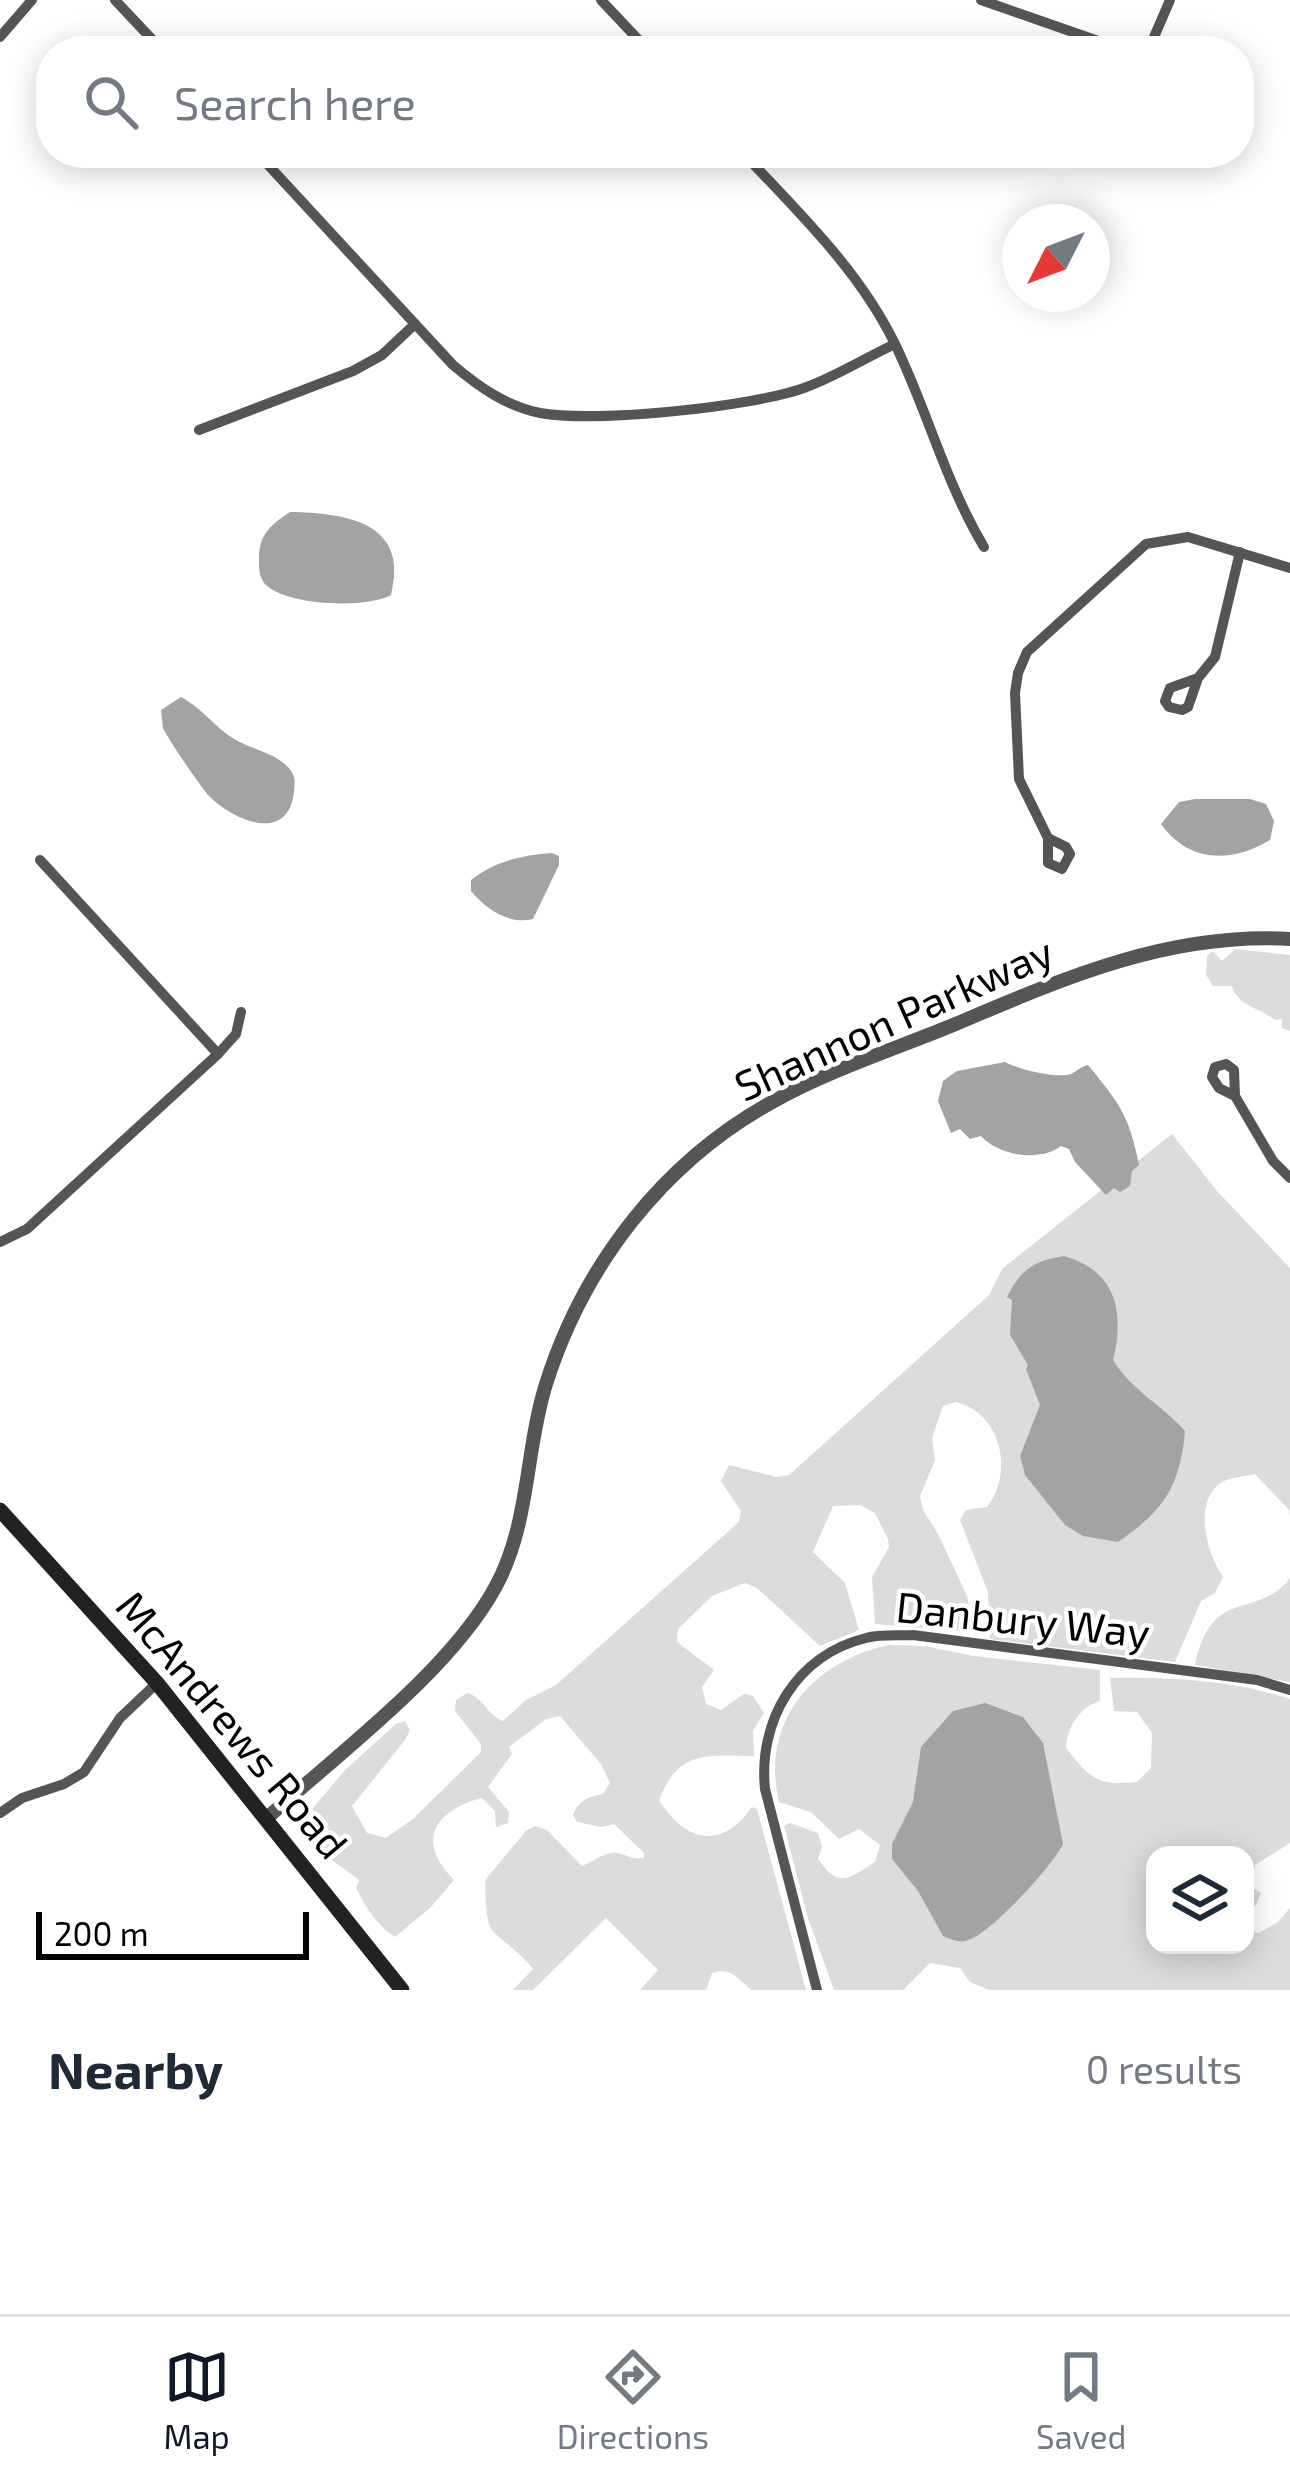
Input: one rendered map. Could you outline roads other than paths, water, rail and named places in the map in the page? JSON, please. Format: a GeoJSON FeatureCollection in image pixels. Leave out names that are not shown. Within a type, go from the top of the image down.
{"type":"FeatureCollection","features":[{"type":"Feature","properties":{"kind":"main road","name":"McAndrews Road"},"geometry":{"type":"LineString","coordinates":[[0,1510],[157,1683],[402,1990]]}},
{"type":"Feature","properties":{"kind":"street"},"geometry":{"type":"LineString","coordinates":[[0,37],[32,0]]}},
{"type":"Feature","properties":{"kind":"street"},"geometry":{"type":"LineString","coordinates":[[116,0],[149,36]]}},
{"type":"Feature","properties":{"kind":"street"},"geometry":{"type":"LineString","coordinates":[[602,0],[635,36]]}},
{"type":"Feature","properties":{"kind":"street"},"geometry":{"type":"LineString","coordinates":[[981,0],[1082,36]]}},
{"type":"Feature","properties":{"kind":"street"},"geometry":{"type":"LineString","coordinates":[[1021,14],[1025,0]]}},
{"type":"Feature","properties":{"kind":"street"},"geometry":{"type":"LineString","coordinates":[[1155,36],[1171,0]]}},
{"type":"Feature","properties":{"kind":"street"},"geometry":{"type":"LineString","coordinates":[[271,168],[478,386],[537,412],[575,417],[750,403],[805,388],[895,344]]}},
{"type":"Feature","properties":{"kind":"street"},"geometry":{"type":"LineString","coordinates":[[757,168],[847,267],[895,344],[959,504],[984,547]]}},
{"type":"Feature","properties":{"kind":"street"},"geometry":{"type":"LineString","coordinates":[[200,430],[352,371],[382,355],[415,324]]}},
{"type":"Feature","properties":{"kind":"street"},"geometry":{"type":"LineString","coordinates":[[1048,838],[1019,779],[1015,693],[1027,652],[1146,544],[1188,536],[1290,568]]}},
{"type":"Feature","properties":{"kind":"street"},"geometry":{"type":"LineString","coordinates":[[1198,678],[1215,657],[1240,552]]}},
{"type":"Feature","properties":{"kind":"street"},"geometry":{"type":"LineString","coordinates":[[40,860],[218,1054]]}},
{"type":"Feature","properties":{"kind":"street","name":"Shannon Parkway"},"geometry":{"type":"LineString","coordinates":[[267,1818],[438,1663],[475,1622],[513,1546],[545,1388],[564,1333],[626,1226],[670,1177],[721,1135],[776,1100],[1074,974],[1130,956],[1198,943],[1290,939]]}},
{"type":"Feature","properties":{"kind":"street"},"geometry":{"type":"LineString","coordinates":[[0,1242],[27,1228],[218,1054],[236,1034],[241,1012]]}},
{"type":"Feature","properties":{"kind":"street"},"geometry":{"type":"LineString","coordinates":[[1235,1096],[1273,1161],[1290,1178]]}},
{"type":"Feature","properties":{"kind":"street","name":"Danbury Way"},"geometry":{"type":"LineString","coordinates":[[817,1990],[765,1789],[763,1765],[770,1724],[790,1686],[826,1654],[867,1637],[913,1635],[1256,1680],[1290,1690]]}},
{"type":"Feature","properties":{"kind":"street"},"geometry":{"type":"LineString","coordinates":[[0,1813],[22,1798],[84,1772],[119,1718],[157,1683]]}}]}
